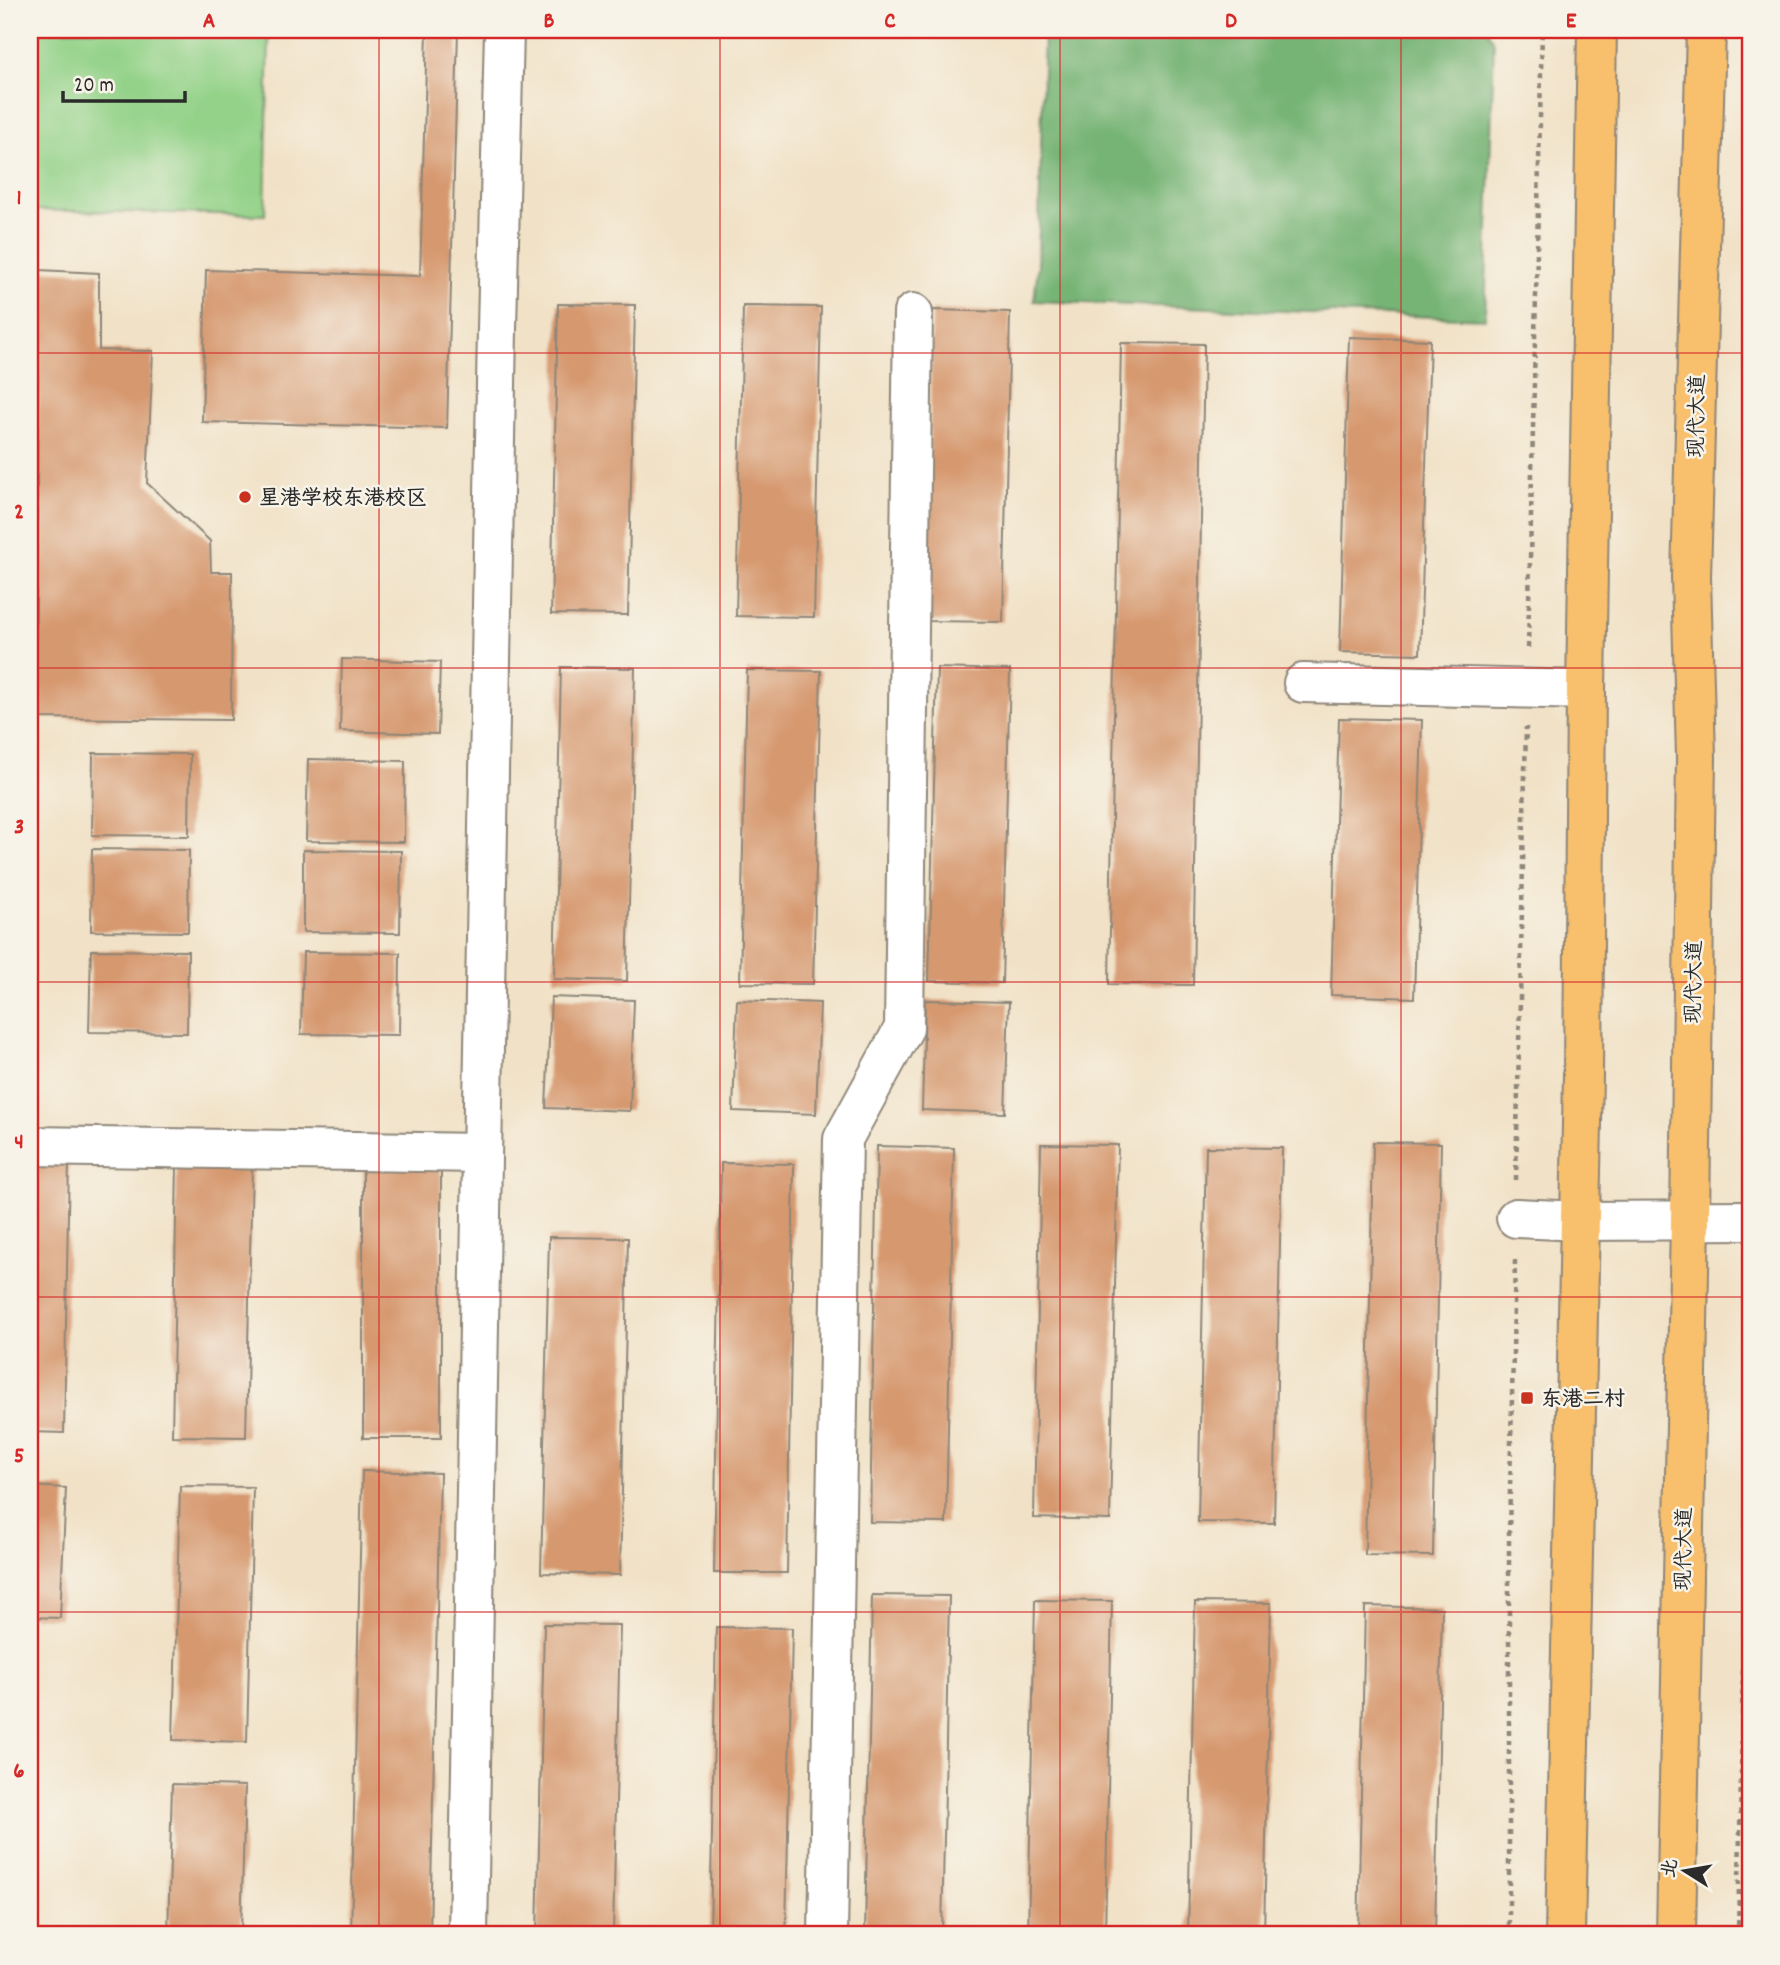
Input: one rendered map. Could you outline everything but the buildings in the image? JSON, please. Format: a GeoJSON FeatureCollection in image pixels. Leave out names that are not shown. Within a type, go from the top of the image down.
{"type":"FeatureCollection","features":[{"type":"Feature","properties":{"kind":"main road"},"geometry":{"type":"LineString","coordinates":[[1565,1935],[1583,1062],[1597,30]]}},
{"type":"Feature","properties":{"kind":"main road","name":"现代大道"},"geometry":{"type":"LineString","coordinates":[[1676,1935],[1696,757],[1691,577],[1706,30]]}},
{"type":"Feature","properties":{"kind":"street"},"geometry":{"type":"LineString","coordinates":[[468,1935],[496,329],[504,30]]}},
{"type":"Feature","properties":{"kind":"street"},"geometry":{"type":"LineString","coordinates":[[828,1935],[843,1139],[904,1028],[913,313]]}},
{"type":"Feature","properties":{"kind":"street"},"geometry":{"type":"LineString","coordinates":[[1303,683],[1586,690]]}},
{"type":"Feature","properties":{"kind":"street"},"geometry":{"type":"LineString","coordinates":[[30,1146],[482,1153]]}},
{"type":"Feature","properties":{"kind":"street"},"geometry":{"type":"LineString","coordinates":[[1516,1218],[1580,1221],[1750,1220]]}},
{"type":"Feature","properties":{"kind":"path"},"geometry":{"type":"LineString","coordinates":[[1509,1935],[1509,1535],[1542,30]]}},
{"type":"Feature","properties":{"kind":"path"},"geometry":{"type":"LineString","coordinates":[[1738,1935],[1750,1304]]}},
{"type":"Feature","properties":{"kind":"green space"},"geometry":{"type":"Polygon","coordinates":[[[30,30],[269,30],[265,215],[30,210],[30,30]]]}},
{"type":"Feature","properties":{"kind":"green space"},"geometry":{"type":"Polygon","coordinates":[[[1044,30],[1487,30],[1494,42],[1485,319],[1034,301],[1038,266],[1044,30]]]}},
{"type":"Feature","properties":{"kind":"place","name":"星港学校东港校区"},"geometry":{"type":"Point","coordinates":[245,497]}},
{"type":"Feature","properties":{"kind":"place","name":"东港二村"},"geometry":{"type":"Point","coordinates":[1527,1398]}}]}
